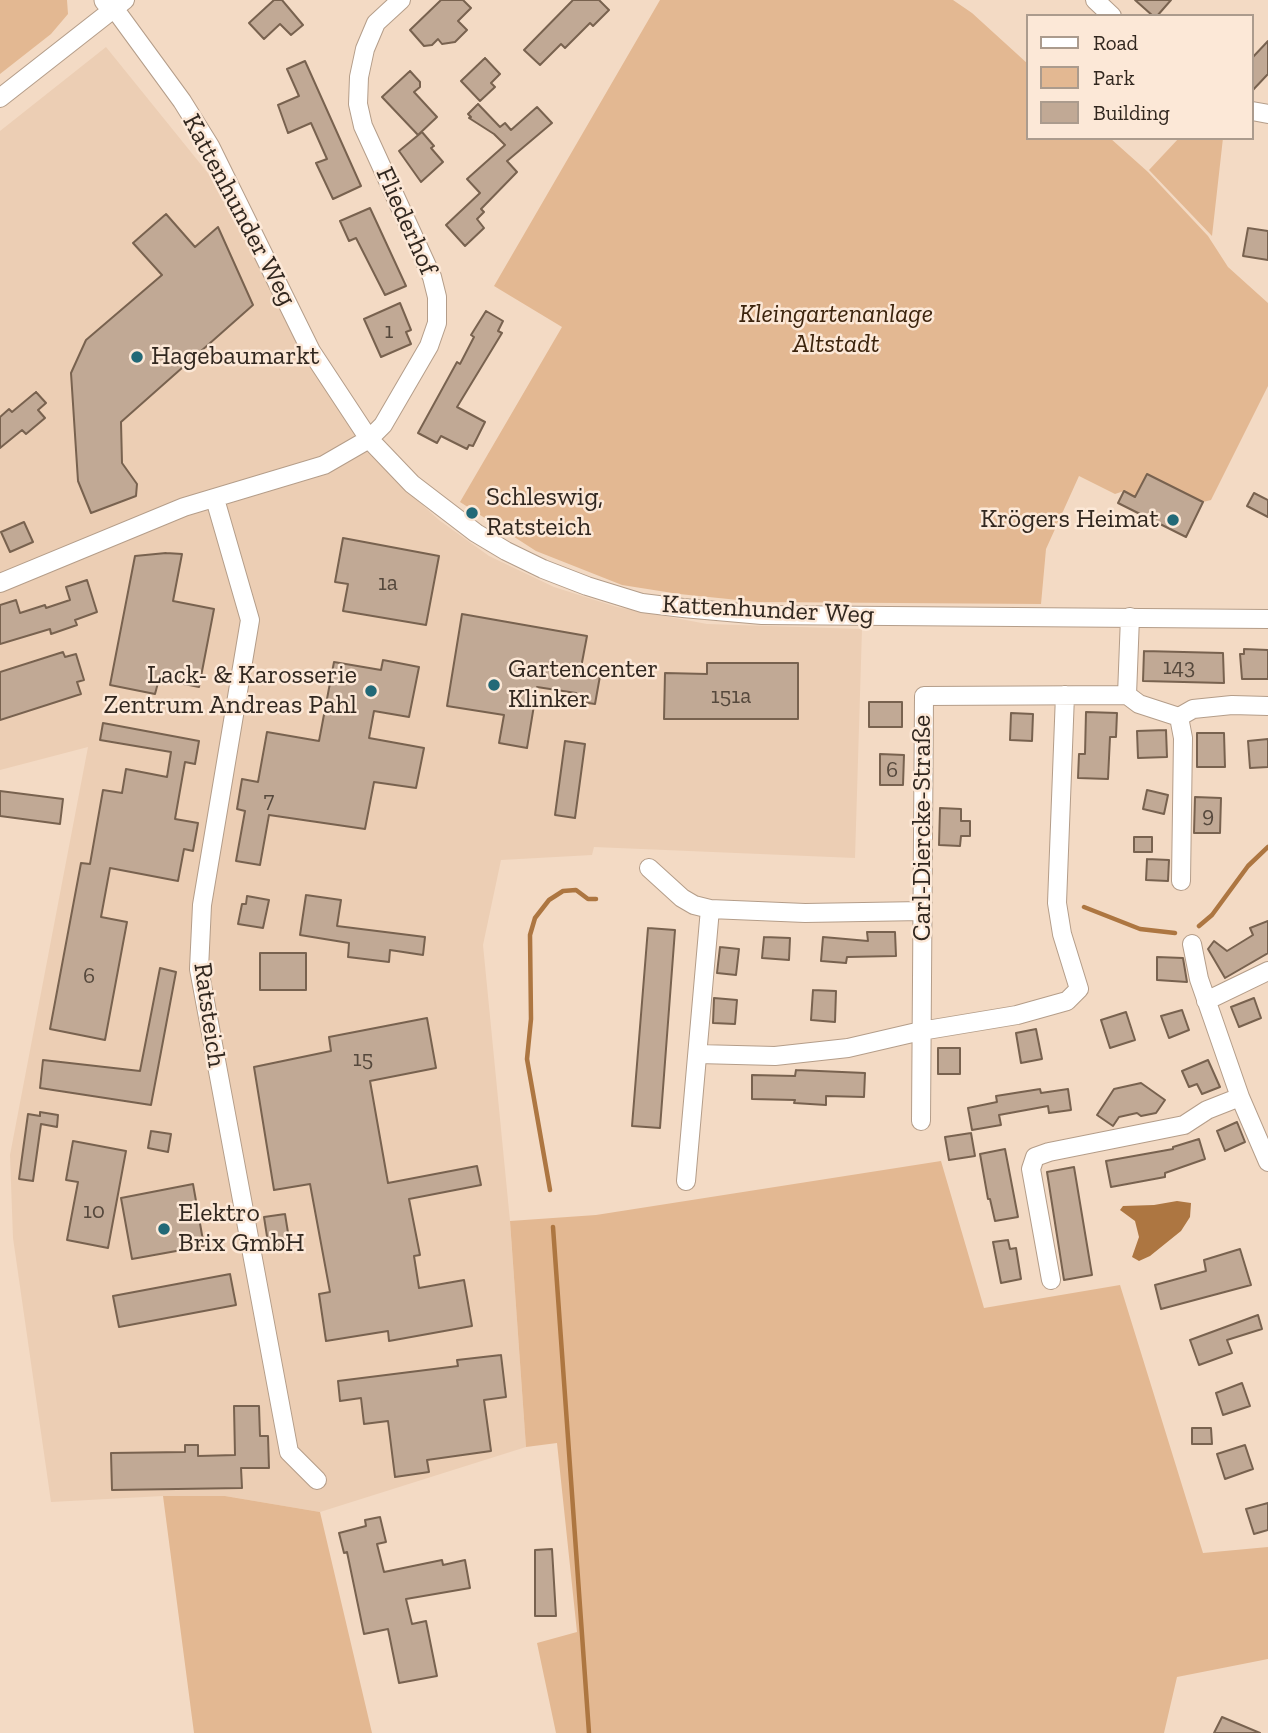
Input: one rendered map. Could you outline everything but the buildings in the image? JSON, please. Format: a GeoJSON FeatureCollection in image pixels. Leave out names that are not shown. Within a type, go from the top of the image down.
{"type":"FeatureCollection","features":[{"type":"Feature","properties":{"kind":"street","name":"Fliederhof"},"geometry":{"type":"LineString","coordinates":[[369,439],[383,425],[396,403],[429,346],[437,323],[437,298],[432,277],[363,126],[358,104],[359,77],[365,49],[376,23],[401,0]]}},
{"type":"Feature","properties":{"kind":"street"},"geometry":{"type":"LineString","coordinates":[[1096,0],[1110,14]]}},
{"type":"Feature","properties":{"kind":"street","name":"Kattenhunder Weg"},"geometry":{"type":"LineString","coordinates":[[115,3],[210,146],[311,351],[369,439],[412,484],[486,539],[543,569],[642,603],[762,615],[1268,619]]}},
{"type":"Feature","properties":{"kind":"street"},"geometry":{"type":"LineString","coordinates":[[0,98],[115,3]]}},
{"type":"Feature","properties":{"kind":"street"},"geometry":{"type":"LineString","coordinates":[[0,583],[184,507],[324,465],[369,439]]}},
{"type":"Feature","properties":{"kind":"street","name":"Ratsteich"},"geometry":{"type":"LineString","coordinates":[[215,499],[250,620],[202,905],[199,970],[289,1452],[317,1480]]}},
{"type":"Feature","properties":{"kind":"street"},"geometry":{"type":"LineString","coordinates":[[1130,617],[1127,695],[1139,704],[1179,717],[1193,709],[1232,705],[1268,706]]}},
{"type":"Feature","properties":{"kind":"street"},"geometry":{"type":"LineString","coordinates":[[698,1054],[775,1056],[848,1048],[921,1031],[1017,1015],[1068,1001],[1079,989],[1062,934],[1058,903],[1065,695]]}},
{"type":"Feature","properties":{"kind":"street","name":"Carl-Diercke-Straße"},"geometry":{"type":"LineString","coordinates":[[921,1121],[924,696],[1127,695]]}},
{"type":"Feature","properties":{"kind":"street"},"geometry":{"type":"LineString","coordinates":[[1179,717],[1183,738],[1181,881]]}},
{"type":"Feature","properties":{"kind":"street"},"geometry":{"type":"LineString","coordinates":[[649,868],[682,898],[694,905],[710,909],[805,913],[922,911]]}},
{"type":"Feature","properties":{"kind":"street"},"geometry":{"type":"LineString","coordinates":[[686,1181],[710,909]]}},
{"type":"Feature","properties":{"kind":"street"},"geometry":{"type":"LineString","coordinates":[[1192,944],[1206,1001],[1240,1097],[1268,1162]]}},
{"type":"Feature","properties":{"kind":"street"},"geometry":{"type":"LineString","coordinates":[[1206,1001],[1268,971]]}},
{"type":"Feature","properties":{"kind":"street"},"geometry":{"type":"LineString","coordinates":[[1051,1280],[1031,1169],[1035,1157],[1184,1125],[1207,1110],[1240,1097]]}},
{"type":"Feature","properties":{"kind":"shaded area"},"geometry":{"type":"Polygon","coordinates":[[[106,47],[224,193],[363,446],[439,520],[489,556],[554,587],[617,607],[707,624],[862,629],[855,858],[594,847],[592,855],[501,860],[483,945],[510,1221],[526,1447],[320,1512],[225,1496],[163,1496],[51,1502],[13,1238],[10,1155],[88,747],[0,770],[0,131],[106,47]]]}},
{"type":"Feature","properties":{"kind":"shaded area"},"geometry":{"type":"Polygon","coordinates":[[[1177,1201],[1191,1203],[1190,1217],[1181,1231],[1150,1256],[1139,1261],[1132,1257],[1139,1237],[1135,1221],[1120,1210],[1123,1206],[1177,1201]]]}},
{"type":"Feature","properties":{"kind":"green space"},"geometry":{"type":"Polygon","coordinates":[[[0,0],[67,0],[68,14],[51,34],[0,74],[0,0]]]}},
{"type":"Feature","properties":{"kind":"green space","name":"Kleingartenanlage Altstadt"},"geometry":{"type":"Polygon","coordinates":[[[660,0],[953,0],[972,13],[1026,62],[1026,140],[1112,140],[1148,172],[1208,236],[1228,267],[1268,303],[1268,386],[1211,500],[1203,502],[1147,474],[1135,497],[1124,491],[1115,494],[1079,476],[1046,549],[1041,604],[758,602],[679,594],[622,585],[536,551],[460,502],[562,327],[494,286],[660,0]]]}},
{"type":"Feature","properties":{"kind":"green space"},"geometry":{"type":"Polygon","coordinates":[[[1177,140],[1223,140],[1212,236],[1149,170],[1177,140]]]}},
{"type":"Feature","properties":{"kind":"green space"},"geometry":{"type":"Polygon","coordinates":[[[941,1161],[984,1308],[1120,1285],[1203,1553],[1268,1547],[1268,1659],[1177,1677],[1164,1733],[556,1733],[537,1643],[577,1632],[557,1443],[526,1447],[510,1221],[596,1215],[941,1161]]]}},
{"type":"Feature","properties":{"kind":"green space"},"geometry":{"type":"Polygon","coordinates":[[[163,1496],[225,1496],[320,1512],[372,1733],[194,1733],[163,1496]]]}},
{"type":"Feature","properties":{"kind":"waterway"},"geometry":{"type":"LineString","coordinates":[[1199,926],[1212,915],[1248,866],[1268,847]]}},
{"type":"Feature","properties":{"kind":"waterway"},"geometry":{"type":"LineString","coordinates":[[550,1190],[527,1059],[531,1019],[530,935],[535,918],[549,900],[563,891],[576,890],[588,899],[596,899]]}},
{"type":"Feature","properties":{"kind":"waterway"},"geometry":{"type":"LineString","coordinates":[[1084,907],[1140,929],[1175,933]]}},
{"type":"Feature","properties":{"kind":"waterway"},"geometry":{"type":"LineString","coordinates":[[553,1227],[589,1733]]}},
{"type":"Feature","properties":{"kind":"place","name":"Hagebaumarkt"},"geometry":{"type":"Point","coordinates":[137,357]}},
{"type":"Feature","properties":{"kind":"place","name":"Schleswig, Ratsteich"},"geometry":{"type":"Point","coordinates":[472,513]}},
{"type":"Feature","properties":{"kind":"place","name":"Krögers Heimat"},"geometry":{"type":"Point","coordinates":[1173,520]}},
{"type":"Feature","properties":{"kind":"place","name":"Gartencenter Klinker"},"geometry":{"type":"Point","coordinates":[494,685]}},
{"type":"Feature","properties":{"kind":"place","name":"Lack- & Karosserie Zentrum Andreas Pahl"},"geometry":{"type":"Point","coordinates":[371,691]}},
{"type":"Feature","properties":{"kind":"place","name":"Elektro Brix GmbH"},"geometry":{"type":"Point","coordinates":[164,1229]}}]}
